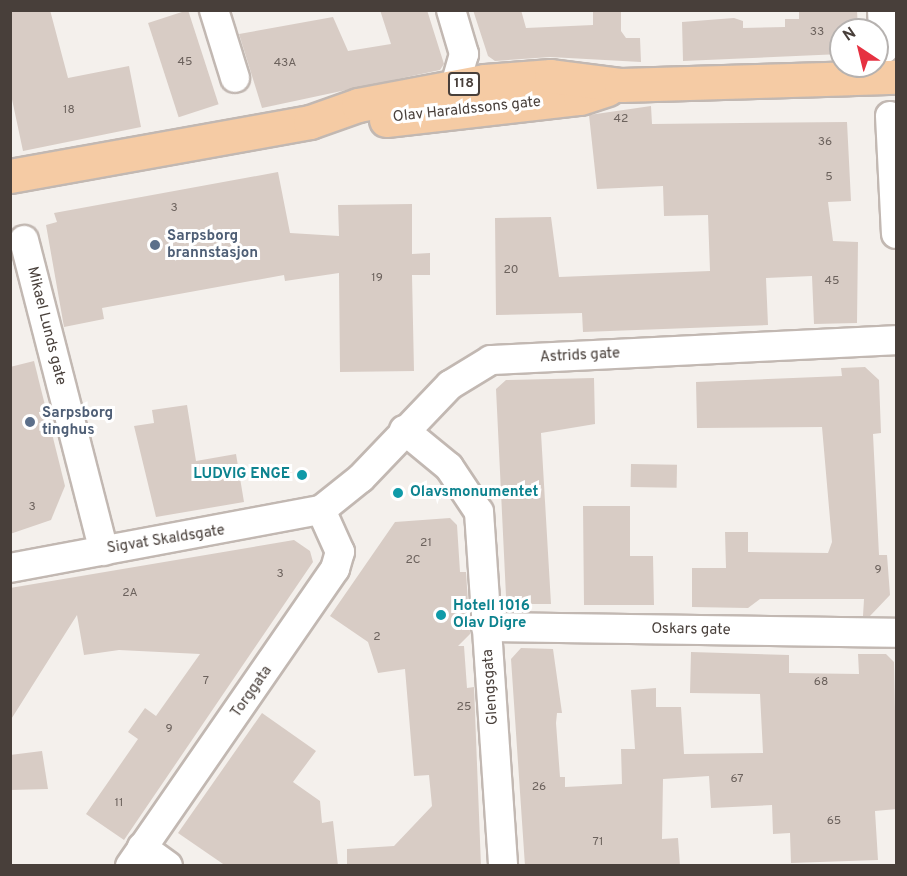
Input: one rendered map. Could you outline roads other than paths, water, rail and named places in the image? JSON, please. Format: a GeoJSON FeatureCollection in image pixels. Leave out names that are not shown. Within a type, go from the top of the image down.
{"type":"FeatureCollection","features":[{"type":"Feature","properties":{"kind":"main road","name":"Olav Haraldssons gate"},"geometry":{"type":"LineString","coordinates":[[10,176],[310,122],[460,74],[551,76],[621,85],[890,63]]}},
{"type":"Feature","properties":{"kind":"main road","name":"Olav Haraldssons gate"},"geometry":{"type":"LineString","coordinates":[[310,122],[360,123],[580,98],[621,85]]}},
{"type":"Feature","properties":{"kind":"street"},"geometry":{"type":"LineString","coordinates":[[214,10],[235,78]]}},
{"type":"Feature","properties":{"kind":"street"},"geometry":{"type":"LineString","coordinates":[[450,10],[460,74]]}},
{"type":"Feature","properties":{"kind":"street"},"geometry":{"type":"LineString","coordinates":[[882,10],[890,63]]}},
{"type":"Feature","properties":{"kind":"street"},"geometry":{"type":"LineString","coordinates":[[890,116],[897,234]]}},
{"type":"Feature","properties":{"kind":"street","name":"Mikael Lunds gate"},"geometry":{"type":"LineString","coordinates":[[24,240],[104,551]]}},
{"type":"Feature","properties":{"kind":"street","name":"Astrids gate"},"geometry":{"type":"LineString","coordinates":[[321,510],[361,478],[404,430],[450,385],[491,360],[897,340]]}},
{"type":"Feature","properties":{"kind":"street","name":"Glengsgata"},"geometry":{"type":"LineString","coordinates":[[404,430],[449,467],[479,512],[503,866]]}},
{"type":"Feature","properties":{"kind":"street","name":"Sigvat Skaldsgate"},"geometry":{"type":"LineString","coordinates":[[10,568],[321,510]]}},
{"type":"Feature","properties":{"kind":"street","name":"Torggata"},"geometry":{"type":"LineString","coordinates":[[136,856],[285,645],[335,569],[340,552],[321,510]]}},
{"type":"Feature","properties":{"kind":"street","name":"Oskars gate"},"geometry":{"type":"LineString","coordinates":[[486,627],[897,633]]}},
{"type":"Feature","properties":{"kind":"street"},"geometry":{"type":"LineString","coordinates":[[136,856],[168,866]]}},
{"type":"Feature","properties":{"kind":"place","name":"Sarpsborg brannstasjon"},"geometry":{"type":"Point","coordinates":[155,245]}},
{"type":"Feature","properties":{"kind":"place","name":"Sarpsborg tinghus"},"geometry":{"type":"Point","coordinates":[30,422]}},
{"type":"Feature","properties":{"kind":"place","name":"LUDVIG ENGE"},"geometry":{"type":"Point","coordinates":[302,475]}},
{"type":"Feature","properties":{"kind":"place","name":"Olavsmonumentet"},"geometry":{"type":"Point","coordinates":[398,493]}},
{"type":"Feature","properties":{"kind":"place","name":"Hotell 1016 Olav Digre"},"geometry":{"type":"Point","coordinates":[441,615]}}]}
